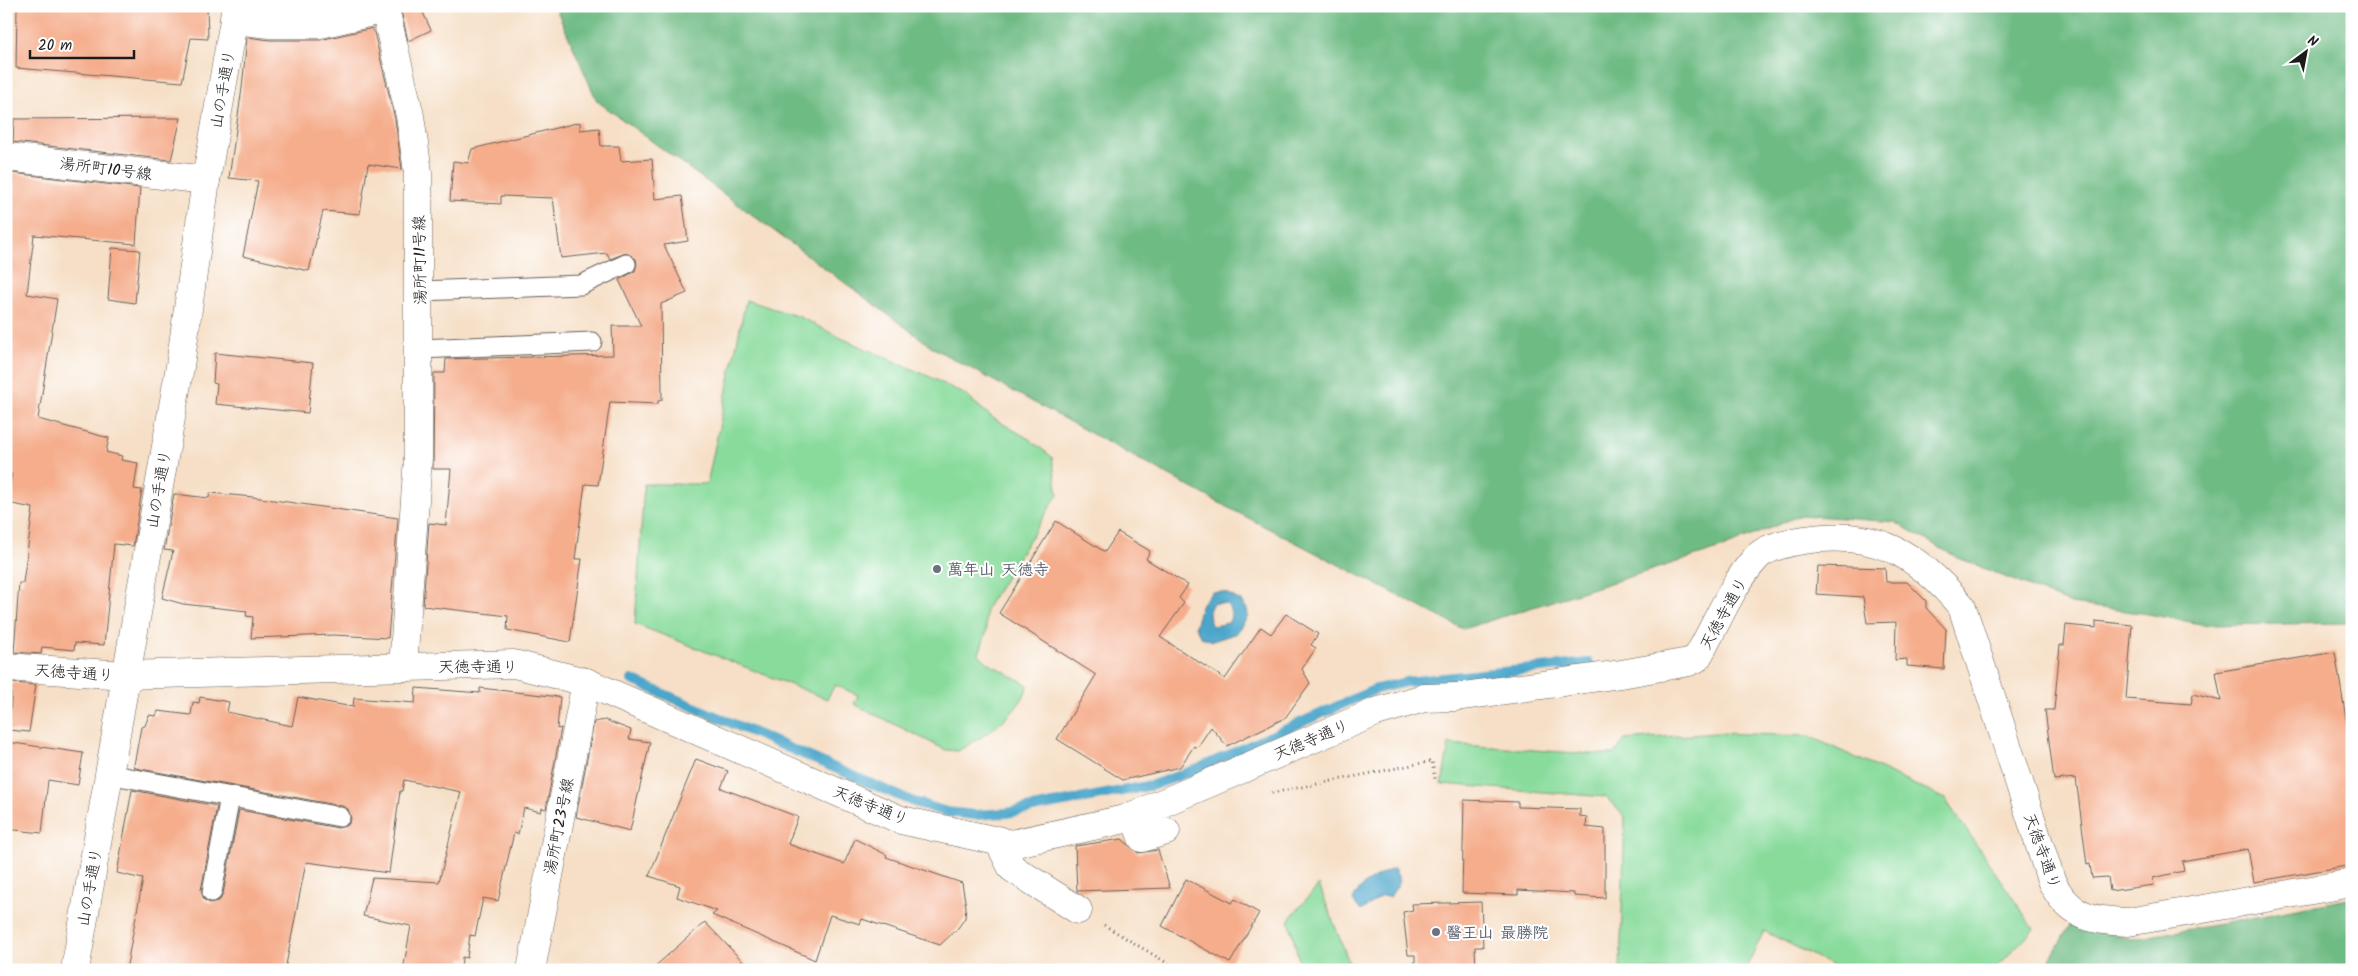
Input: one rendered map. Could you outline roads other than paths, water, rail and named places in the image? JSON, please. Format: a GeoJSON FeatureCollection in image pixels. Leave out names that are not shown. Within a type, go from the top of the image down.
{"type":"FeatureCollection","features":[{"type":"Feature","properties":{"kind":"street","name":"湯所町11号線"},"geometry":{"type":"LineString","coordinates":[[234,13],[270,24],[320,24],[385,9],[410,116],[418,172],[418,458],[403,667]]}},
{"type":"Feature","properties":{"kind":"street","name":"山の手通り"},"geometry":{"type":"LineString","coordinates":[[74,970],[180,366],[206,180],[234,13]]}},
{"type":"Feature","properties":{"kind":"street","name":"湯所町10号線"},"geometry":{"type":"LineString","coordinates":[[6,157],[206,180]]}},
{"type":"Feature","properties":{"kind":"street","name":"天徳寺通り"},"geometry":{"type":"LineString","coordinates":[[6,668],[125,675],[514,664],[586,682],[901,820],[1011,844],[1134,815],[1376,712],[1402,703],[1424,698],[1456,697],[1621,674],[1689,662],[1697,658],[1736,586],[1759,556],[1798,541],[1836,536],[1876,543],[1910,558],[1937,579],[1962,607],[2051,880],[2057,894],[2080,914],[2099,922],[2128,922],[2352,883]]}},
{"type":"Feature","properties":{"kind":"street","name":"湯所町23号線"},"geometry":{"type":"LineString","coordinates":[[530,970],[586,682]]}},
{"type":"Feature","properties":{"kind":"street"},"geometry":{"type":"LineString","coordinates":[[1134,815],[1142,838],[1166,831]]}},
{"type":"Feature","properties":{"kind":"street"},"geometry":{"type":"LineString","coordinates":[[998,840],[1012,868],[1078,910]]}},
{"type":"Feature","properties":{"kind":"lane"},"geometry":{"type":"LineString","coordinates":[[419,291],[581,285],[626,264]]}},
{"type":"Feature","properties":{"kind":"lane"},"geometry":{"type":"LineString","coordinates":[[419,348],[592,342]]}},
{"type":"Feature","properties":{"kind":"lane"},"geometry":{"type":"LineString","coordinates":[[108,774],[340,817]]}},
{"type":"Feature","properties":{"kind":"lane"},"geometry":{"type":"LineString","coordinates":[[212,892],[230,797]]}},
{"type":"Feature","properties":{"kind":"water"},"geometry":{"type":"Polygon","coordinates":[[[1212,592],[1224,592],[1241,601],[1247,609],[1248,616],[1237,633],[1213,641],[1201,637],[1195,626],[1202,603],[1212,592]],[[1212,604],[1209,611],[1210,623],[1213,626],[1228,623],[1231,616],[1226,604],[1212,604]]]}},
{"type":"Feature","properties":{"kind":"water"},"geometry":{"type":"Polygon","coordinates":[[[1394,868],[1400,881],[1390,897],[1382,896],[1361,911],[1353,901],[1359,890],[1370,881],[1394,868]]]}},
{"type":"Feature","properties":{"kind":"waterway"},"geometry":{"type":"LineString","coordinates":[[632,680],[911,801],[947,812],[975,815],[1006,813],[1153,785],[1197,769],[1376,689],[1406,682],[1589,663]]}},
{"type":"Feature","properties":{"kind":"place","name":"萬年山 天徳寺"},"geometry":{"type":"Point","coordinates":[937,569]}},
{"type":"Feature","properties":{"kind":"place","name":"醫王山 最勝院"},"geometry":{"type":"Point","coordinates":[1436,932]}}]}
